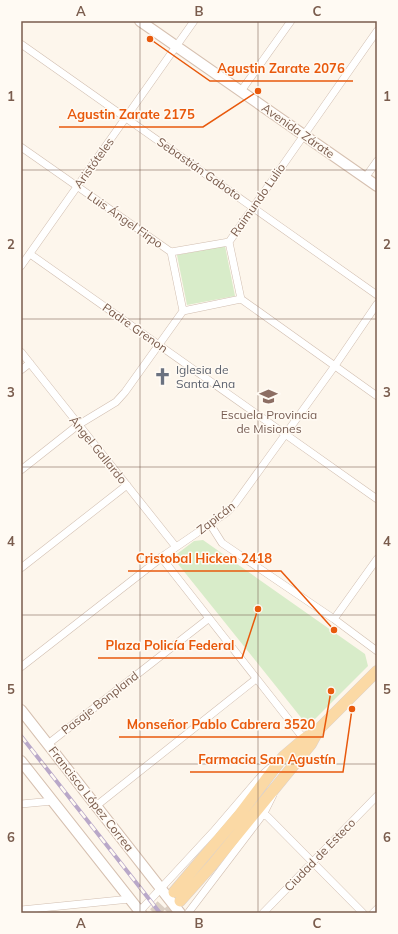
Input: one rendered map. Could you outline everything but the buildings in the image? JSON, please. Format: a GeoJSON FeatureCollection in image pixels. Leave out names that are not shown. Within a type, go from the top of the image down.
{"type":"FeatureCollection","features":[{"type":"Feature","properties":{"kind":"main road","name":"Avenida Zárate"},"geometry":{"type":"LineString","coordinates":[[140,21],[377,186]]}},
{"type":"Feature","properties":{"kind":"main road"},"geometry":{"type":"LineString","coordinates":[[319,729],[311,744],[213,864],[177,896],[283,757],[304,738],[319,729],[377,670]]}},
{"type":"Feature","properties":{"kind":"main road","name":"Francisco López Correa"},"geometry":{"type":"LineString","coordinates":[[21,710],[180,913]]}},
{"type":"Feature","properties":{"kind":"main road"},"geometry":{"type":"LineString","coordinates":[[21,761],[140,912]]}},
{"type":"Feature","properties":{"kind":"street","name":"Aristóteles"},"geometry":{"type":"LineString","coordinates":[[21,266],[194,21]]}},
{"type":"Feature","properties":{"kind":"street"},"geometry":{"type":"LineString","coordinates":[[241,91],[290,21]]}},
{"type":"Feature","properties":{"kind":"street","name":"Raimundo Lulio"},"geometry":{"type":"LineString","coordinates":[[171,252],[229,242],[377,31]]}},
{"type":"Feature","properties":{"kind":"street","name":"Sebastián Gaboto"},"geometry":{"type":"LineString","coordinates":[[21,44],[377,294]]}},
{"type":"Feature","properties":{"kind":"street","name":"Luis Ángel Firpo"},"geometry":{"type":"LineString","coordinates":[[21,147],[171,252]]}},
{"type":"Feature","properties":{"kind":"street"},"geometry":{"type":"LineString","coordinates":[[365,178],[377,161]]}},
{"type":"Feature","properties":{"kind":"street"},"geometry":{"type":"LineString","coordinates":[[229,242],[241,299],[334,367],[377,396]]}},
{"type":"Feature","properties":{"kind":"street"},"geometry":{"type":"LineString","coordinates":[[171,252],[183,311]]}},
{"type":"Feature","properties":{"kind":"street","name":"Padre Grenon"},"geometry":{"type":"LineString","coordinates":[[30,254],[377,499]]}},
{"type":"Feature","properties":{"kind":"street"},"geometry":{"type":"LineString","coordinates":[[21,470],[78,425],[111,406],[119,399],[183,311],[241,299]]}},
{"type":"Feature","properties":{"kind":"street","name":"Zapicán"},"geometry":{"type":"LineString","coordinates":[[21,667],[161,557],[226,513],[235,504],[334,367],[377,304]]}},
{"type":"Feature","properties":{"kind":"street","name":"Ángel Gallardo"},"geometry":{"type":"LineString","coordinates":[[21,352],[176,547]]}},
{"type":"Feature","properties":{"kind":"street"},"geometry":{"type":"LineString","coordinates":[[21,370],[30,363]]}},
{"type":"Feature","properties":{"kind":"street"},"geometry":{"type":"LineString","coordinates":[[21,568],[127,485]]}},
{"type":"Feature","properties":{"kind":"street"},"geometry":{"type":"LineString","coordinates":[[210,524],[222,543],[334,619],[377,651]]}},
{"type":"Feature","properties":{"kind":"street"},"geometry":{"type":"LineString","coordinates":[[161,557],[208,619],[304,738]]}},
{"type":"Feature","properties":{"kind":"street"},"geometry":{"type":"LineString","coordinates":[[334,619],[377,559]]}},
{"type":"Feature","properties":{"kind":"street","name":"Pasaje Bonpland"},"geometry":{"type":"LineString","coordinates":[[48,744],[208,619]]}},
{"type":"Feature","properties":{"kind":"street"},"geometry":{"type":"LineString","coordinates":[[96,806],[256,678]]}},
{"type":"Feature","properties":{"kind":"street"},"geometry":{"type":"LineString","coordinates":[[140,912],[213,832],[262,775],[283,757]]}},
{"type":"Feature","properties":{"kind":"street"},"geometry":{"type":"LineString","coordinates":[[188,913],[264,813],[283,777]]}},
{"type":"Feature","properties":{"kind":"street","name":"Ciudad de Esteco"},"geometry":{"type":"LineString","coordinates":[[263,913],[377,796]]}},
{"type":"Feature","properties":{"kind":"street"},"geometry":{"type":"LineString","coordinates":[[21,804],[53,801]]}},
{"type":"Feature","properties":{"kind":"street"},"geometry":{"type":"LineString","coordinates":[[264,813],[363,913]]}},
{"type":"Feature","properties":{"kind":"street"},"geometry":{"type":"LineString","coordinates":[[21,910],[130,899]]}},
{"type":"Feature","properties":{"kind":"street"},"geometry":{"type":"LineString","coordinates":[[373,913],[377,909]]}},
{"type":"Feature","properties":{"kind":"green space"},"geometry":{"type":"Polygon","coordinates":[[[225,246],[235,296],[187,305],[177,255],[225,246]]]}},
{"type":"Feature","properties":{"kind":"green space"},"geometry":{"type":"Polygon","coordinates":[[[203,540],[365,654],[368,666],[312,722],[303,720],[178,564],[177,554],[194,541],[203,540]]]}},
{"type":"Feature","properties":{"kind":"tunnel"},"geometry":{"type":"LineString","coordinates":[[154,913],[174,892]]}},
{"type":"Feature","properties":{"kind":"tunnel"},"geometry":{"type":"LineString","coordinates":[[168,913],[180,901]]}},
{"type":"Feature","properties":{"kind":"railway"},"geometry":{"type":"LineString","coordinates":[[21,736],[160,913]]}},
{"type":"Feature","properties":{"kind":"place","name":"Agustin Zarate 2076"},"geometry":{"type":"Point","coordinates":[150,39]}},
{"type":"Feature","properties":{"kind":"place","name":"Agustin Zarate 2175"},"geometry":{"type":"Point","coordinates":[258,91]}},
{"type":"Feature","properties":{"kind":"place","name":"Iglesia de Santa Ana"},"geometry":{"type":"Point","coordinates":[163,377]}},
{"type":"Feature","properties":{"kind":"place","name":"Escuela Provincia de Misiones"},"geometry":{"type":"Point","coordinates":[269,396]}},
{"type":"Feature","properties":{"kind":"place","name":"Plaza Policía Federal"},"geometry":{"type":"Point","coordinates":[258,609]}},
{"type":"Feature","properties":{"kind":"place","name":"Cristobal Hicken 2418"},"geometry":{"type":"Point","coordinates":[334,630]}},
{"type":"Feature","properties":{"kind":"place","name":"Monseñor Pablo Cabrera 3520"},"geometry":{"type":"Point","coordinates":[331,691]}},
{"type":"Feature","properties":{"kind":"place","name":"Farmacia San Agustín"},"geometry":{"type":"Point","coordinates":[352,709]}}]}
